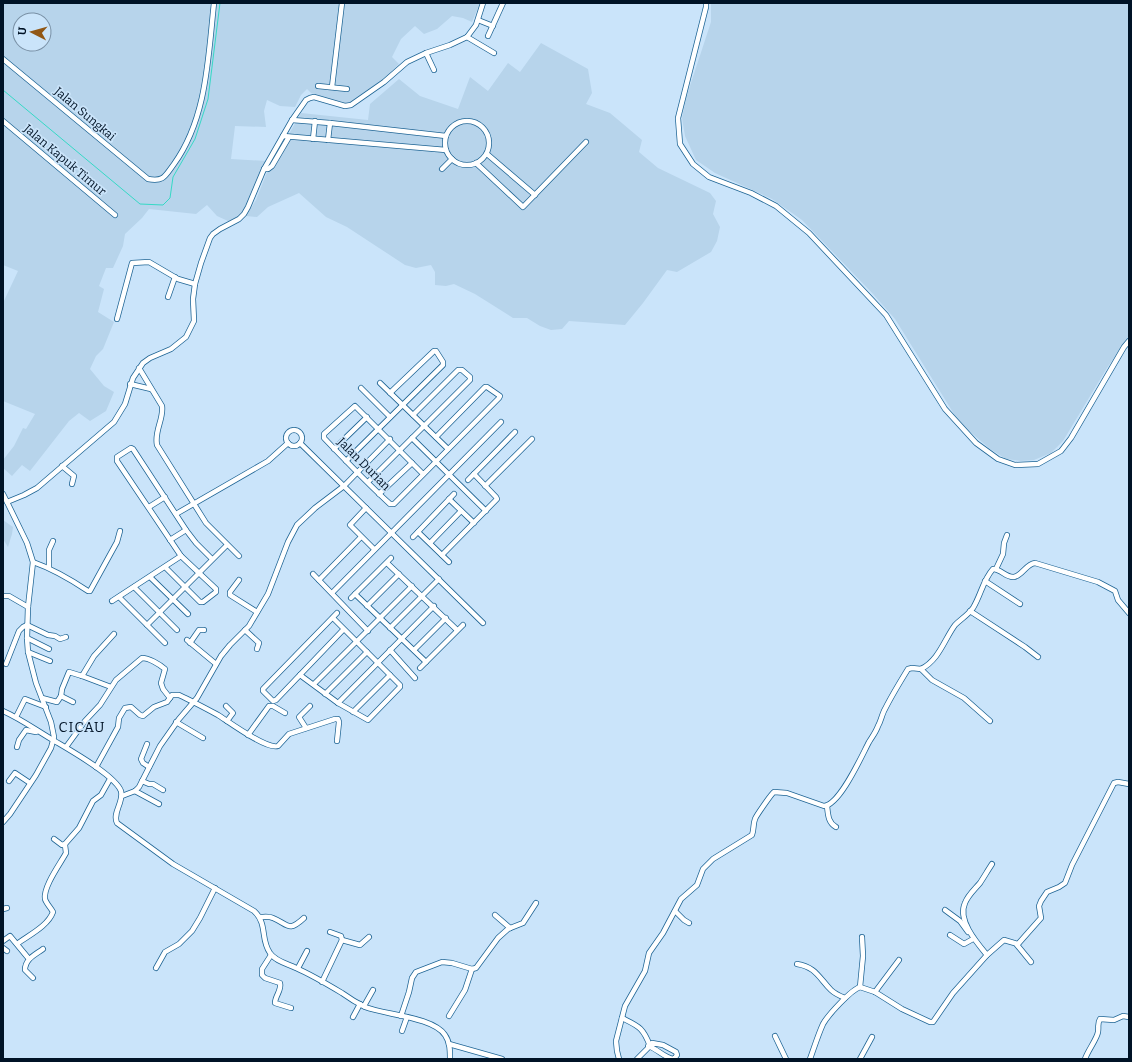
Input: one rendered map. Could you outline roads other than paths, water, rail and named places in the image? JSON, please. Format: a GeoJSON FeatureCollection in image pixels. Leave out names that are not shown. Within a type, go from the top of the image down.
{"type":"FeatureCollection","features":[{"type":"Feature","properties":{"kind":"street","name":"Jalan Sungkai"},"geometry":{"type":"LineString","coordinates":[[3,59],[148,179],[157,181],[165,177],[177,160],[195,126],[203,94],[214,3]]}},
{"type":"Feature","properties":{"kind":"street"},"geometry":{"type":"LineString","coordinates":[[332,87],[342,3]]}},
{"type":"Feature","properties":{"kind":"street"},"geometry":{"type":"LineString","coordinates":[[7,502],[34,490],[114,422],[122,409],[130,384],[139,368],[146,360],[171,349],[186,337],[194,321],[193,299],[195,284],[201,263],[213,234],[240,219],[244,214],[264,169],[302,104],[310,98],[316,98],[345,106],[352,105],[384,82],[403,64],[467,37],[473,30],[478,20],[483,3]]}},
{"type":"Feature","properties":{"kind":"street"},"geometry":{"type":"LineString","coordinates":[[488,36],[503,3]]}},
{"type":"Feature","properties":{"kind":"street"},"geometry":{"type":"LineString","coordinates":[[706,3],[678,118],[680,144],[693,164],[709,177],[751,192],[776,206],[809,233],[886,315],[944,409],[976,443],[998,460],[1015,465],[1038,464],[1061,451],[1071,438],[1124,347],[1129,341]]}},
{"type":"Feature","properties":{"kind":"street"},"geometry":{"type":"LineString","coordinates":[[478,20],[493,26]]}},
{"type":"Feature","properties":{"kind":"street"},"geometry":{"type":"LineString","coordinates":[[467,37],[494,53]]}},
{"type":"Feature","properties":{"kind":"street"},"geometry":{"type":"LineString","coordinates":[[426,53],[434,70]]}},
{"type":"Feature","properties":{"kind":"street"},"geometry":{"type":"LineString","coordinates":[[318,86],[346,89]]}},
{"type":"Feature","properties":{"kind":"street"},"geometry":{"type":"LineString","coordinates":[[292,120],[314,121],[446,136]]}},
{"type":"Feature","properties":{"kind":"street","name":"Jalan Kapuk Timur"},"geometry":{"type":"LineString","coordinates":[[3,121],[115,215]]}},
{"type":"Feature","properties":{"kind":"street"},"geometry":{"type":"LineString","coordinates":[[314,121],[314,139]]}},
{"type":"Feature","properties":{"kind":"street"},"geometry":{"type":"LineString","coordinates":[[469,121],[476,123],[482,127],[488,136],[489,143],[486,154],[476,163],[469,165],[462,164],[452,159],[446,150],[446,136],[450,129],[458,123],[469,121]]}},
{"type":"Feature","properties":{"kind":"street"},"geometry":{"type":"LineString","coordinates":[[328,140],[330,123]]}},
{"type":"Feature","properties":{"kind":"street"},"geometry":{"type":"LineString","coordinates":[[283,136],[446,150]]}},
{"type":"Feature","properties":{"kind":"street"},"geometry":{"type":"LineString","coordinates":[[264,169],[268,169],[272,166],[289,137]]}},
{"type":"Feature","properties":{"kind":"street"},"geometry":{"type":"LineString","coordinates":[[476,163],[522,207],[524,207],[586,142]]}},
{"type":"Feature","properties":{"kind":"street"},"geometry":{"type":"LineString","coordinates":[[486,154],[535,195]]}},
{"type":"Feature","properties":{"kind":"street"},"geometry":{"type":"LineString","coordinates":[[442,169],[452,159]]}},
{"type":"Feature","properties":{"kind":"street"},"geometry":{"type":"LineString","coordinates":[[117,319],[132,263],[149,262],[175,277],[195,284]]}},
{"type":"Feature","properties":{"kind":"street"},"geometry":{"type":"LineString","coordinates":[[168,297],[175,277]]}},
{"type":"Feature","properties":{"kind":"street"},"geometry":{"type":"LineString","coordinates":[[346,461],[443,365],[443,362],[436,351],[434,351],[390,392]]}},
{"type":"Feature","properties":{"kind":"street"},"geometry":{"type":"LineString","coordinates":[[139,368],[159,400],[162,409],[156,434],[157,445],[206,523],[238,556]]}},
{"type":"Feature","properties":{"kind":"street"},"geometry":{"type":"LineString","coordinates":[[368,482],[470,380],[470,377],[462,370],[458,370],[413,415]]}},
{"type":"Feature","properties":{"kind":"street"},"geometry":{"type":"LineString","coordinates":[[380,383],[448,449]]}},
{"type":"Feature","properties":{"kind":"street"},"geometry":{"type":"LineString","coordinates":[[130,384],[151,389]]}},
{"type":"Feature","properties":{"kind":"street"},"geometry":{"type":"LineString","coordinates":[[334,448],[367,417],[423,474],[500,396],[485,387],[436,437]]}},
{"type":"Feature","properties":{"kind":"street"},"geometry":{"type":"LineString","coordinates":[[361,388],[390,417]]}},
{"type":"Feature","properties":{"kind":"street","name":"Jalan Durian"},"geometry":{"type":"LineString","coordinates":[[367,417],[353,406],[323,436],[390,504],[392,504],[423,474]]}},
{"type":"Feature","properties":{"kind":"street"},"geometry":{"type":"LineString","coordinates":[[332,593],[501,422]]}},
{"type":"Feature","properties":{"kind":"street"},"geometry":{"type":"LineString","coordinates":[[293,430],[297,430],[302,439],[300,442],[295,446],[288,443],[286,439],[287,435],[293,430]]}},
{"type":"Feature","properties":{"kind":"street"},"geometry":{"type":"LineString","coordinates":[[468,480],[515,432]]}},
{"type":"Feature","properties":{"kind":"street"},"geometry":{"type":"LineString","coordinates":[[412,438],[486,510]]}},
{"type":"Feature","properties":{"kind":"street"},"geometry":{"type":"LineString","coordinates":[[485,486],[532,439]]}},
{"type":"Feature","properties":{"kind":"street"},"geometry":{"type":"LineString","coordinates":[[122,796],[135,791],[142,781],[160,746],[176,722],[194,703],[206,685],[216,664],[230,645],[250,626],[270,590],[279,564],[297,525],[315,508],[344,486],[390,440]]}},
{"type":"Feature","properties":{"kind":"street"},"geometry":{"type":"LineString","coordinates":[[300,442],[483,623]]}},
{"type":"Feature","properties":{"kind":"street"},"geometry":{"type":"LineString","coordinates":[[176,514],[268,461],[288,443]]}},
{"type":"Feature","properties":{"kind":"street"},"geometry":{"type":"LineString","coordinates":[[165,567],[202,602],[215,593],[216,590],[181,556],[117,461],[118,457],[131,448],[186,530],[196,543],[212,559]]}},
{"type":"Feature","properties":{"kind":"street"},"geometry":{"type":"LineString","coordinates":[[379,494],[412,462]]}},
{"type":"Feature","properties":{"kind":"street"},"geometry":{"type":"LineString","coordinates":[[62,466],[74,476],[72,484]]}},
{"type":"Feature","properties":{"kind":"street"},"geometry":{"type":"LineString","coordinates":[[442,555],[497,498],[474,474]]}},
{"type":"Feature","properties":{"kind":"street"},"geometry":{"type":"LineString","coordinates":[[3,494],[27,543],[33,562],[28,607],[28,652],[36,683],[53,729],[54,740],[51,748],[30,783],[10,814],[3,822]]}},
{"type":"Feature","properties":{"kind":"street"},"geometry":{"type":"LineString","coordinates":[[413,537],[454,494]]}},
{"type":"Feature","properties":{"kind":"street"},"geometry":{"type":"LineString","coordinates":[[149,508],[165,497]]}},
{"type":"Feature","properties":{"kind":"street"},"geometry":{"type":"LineString","coordinates":[[449,499],[474,523]]}},
{"type":"Feature","properties":{"kind":"street"},"geometry":{"type":"LineString","coordinates":[[366,508],[350,525],[374,549]]}},
{"type":"Feature","properties":{"kind":"street"},"geometry":{"type":"LineString","coordinates":[[430,544],[461,511]]}},
{"type":"Feature","properties":{"kind":"street"},"geometry":{"type":"LineString","coordinates":[[170,540],[186,530]]}},
{"type":"Feature","properties":{"kind":"street"},"geometry":{"type":"LineString","coordinates":[[33,562],[49,567],[90,591],[117,542],[120,531]]}},
{"type":"Feature","properties":{"kind":"street"},"geometry":{"type":"LineString","coordinates":[[418,532],[449,562]]}},
{"type":"Feature","properties":{"kind":"street"},"geometry":{"type":"LineString","coordinates":[[921,669],[933,661],[956,624],[970,611],[985,581],[992,571],[996,569],[1003,554],[1004,543],[1007,535]]}},
{"type":"Feature","properties":{"kind":"street"},"geometry":{"type":"LineString","coordinates":[[319,580],[361,537]]}},
{"type":"Feature","properties":{"kind":"street"},"geometry":{"type":"LineString","coordinates":[[49,567],[49,550],[53,541]]}},
{"type":"Feature","properties":{"kind":"street"},"geometry":{"type":"LineString","coordinates":[[147,625],[227,545]]}},
{"type":"Feature","properties":{"kind":"street"},"geometry":{"type":"LineString","coordinates":[[112,601],[181,556]]}},
{"type":"Feature","properties":{"kind":"street"},"geometry":{"type":"LineString","coordinates":[[351,598],[391,558]]}},
{"type":"Feature","properties":{"kind":"street"},"geometry":{"type":"LineString","coordinates":[[386,563],[434,606],[457,630]]}},
{"type":"Feature","properties":{"kind":"street"},"geometry":{"type":"LineString","coordinates":[[996,569],[1007,576],[1012,577],[1020,574],[1030,564],[1035,563],[1098,582],[1115,591],[1118,600],[1129,613]]}},
{"type":"Feature","properties":{"kind":"street"},"geometry":{"type":"LineString","coordinates":[[313,574],[368,631]]}},
{"type":"Feature","properties":{"kind":"street"},"geometry":{"type":"LineString","coordinates":[[367,606],[399,574]]}},
{"type":"Feature","properties":{"kind":"street"},"geometry":{"type":"LineString","coordinates":[[150,577],[188,614]]}},
{"type":"Feature","properties":{"kind":"street"},"geometry":{"type":"LineString","coordinates":[[239,580],[230,592],[230,595],[257,612]]}},
{"type":"Feature","properties":{"kind":"street"},"geometry":{"type":"LineString","coordinates":[[390,628],[438,580]]}},
{"type":"Feature","properties":{"kind":"street"},"geometry":{"type":"LineString","coordinates":[[985,581],[1020,604]]}},
{"type":"Feature","properties":{"kind":"street"},"geometry":{"type":"LineString","coordinates":[[314,684],[412,586]]}},
{"type":"Feature","properties":{"kind":"street"},"geometry":{"type":"LineString","coordinates":[[134,587],[177,630]]}},
{"type":"Feature","properties":{"kind":"street"},"geometry":{"type":"LineString","coordinates":[[356,594],[380,619],[426,662]]}},
{"type":"Feature","properties":{"kind":"street"},"geometry":{"type":"LineString","coordinates":[[3,596],[10,596],[28,607]]}},
{"type":"Feature","properties":{"kind":"street"},"geometry":{"type":"LineString","coordinates":[[119,597],[165,643]]}},
{"type":"Feature","properties":{"kind":"street"},"geometry":{"type":"LineString","coordinates":[[338,703],[434,606]]}},
{"type":"Feature","properties":{"kind":"street"},"geometry":{"type":"LineString","coordinates":[[970,611],[1038,657]]}},
{"type":"Feature","properties":{"kind":"street"},"geometry":{"type":"LineString","coordinates":[[337,613],[263,689],[263,691],[273,701],[276,700],[344,630]]}},
{"type":"Feature","properties":{"kind":"street"},"geometry":{"type":"LineString","coordinates":[[300,675],[338,703],[368,720],[401,687],[378,662],[332,618]]}},
{"type":"Feature","properties":{"kind":"street"},"geometry":{"type":"LineString","coordinates":[[414,650],[446,618]]}},
{"type":"Feature","properties":{"kind":"street"},"geometry":{"type":"LineString","coordinates":[[27,625],[60,639],[66,636]]}},
{"type":"Feature","properties":{"kind":"street"},"geometry":{"type":"LineString","coordinates":[[6,664],[19,631],[27,625]]}},
{"type":"Feature","properties":{"kind":"street"},"geometry":{"type":"LineString","coordinates":[[420,668],[463,625]]}},
{"type":"Feature","properties":{"kind":"street"},"geometry":{"type":"LineString","coordinates":[[204,630],[199,630],[189,642],[216,664]]}},
{"type":"Feature","properties":{"kind":"street"},"geometry":{"type":"LineString","coordinates":[[245,630],[259,643],[257,649]]}},
{"type":"Feature","properties":{"kind":"street"},"geometry":{"type":"LineString","coordinates":[[82,676],[94,656],[114,634]]}},
{"type":"Feature","properties":{"kind":"street"},"geometry":{"type":"LineString","coordinates":[[27,638],[49,649]]}},
{"type":"Feature","properties":{"kind":"street"},"geometry":{"type":"LineString","coordinates":[[390,650],[415,678]]}},
{"type":"Feature","properties":{"kind":"street"},"geometry":{"type":"LineString","coordinates":[[28,652],[50,661]]}},
{"type":"Feature","properties":{"kind":"street"},"geometry":{"type":"LineString","coordinates":[[325,694],[367,652]]}},
{"type":"Feature","properties":{"kind":"street"},"geometry":{"type":"LineString","coordinates":[[66,747],[85,721],[107,696],[111,687],[121,676],[130,670],[142,658],[158,664],[165,669],[161,683],[163,689],[170,698]]}},
{"type":"Feature","properties":{"kind":"street"},"geometry":{"type":"LineString","coordinates":[[826,806],[832,802],[847,783],[858,765],[884,711],[908,669],[921,669],[932,680],[964,698],[990,721]]}},
{"type":"Feature","properties":{"kind":"street"},"geometry":{"type":"LineString","coordinates":[[42,698],[57,702],[62,696],[62,689],[69,672],[111,687]]}},
{"type":"Feature","properties":{"kind":"street"},"geometry":{"type":"LineString","coordinates":[[353,712],[390,675]]}},
{"type":"Feature","properties":{"kind":"street"},"geometry":{"type":"LineString","coordinates":[[96,767],[118,727],[119,718],[125,708],[131,706],[143,716],[155,706],[167,702],[172,695],[177,694],[227,721],[248,735],[275,747],[280,745],[289,734],[335,719],[338,719],[339,722],[337,741]]}},
{"type":"Feature","properties":{"kind":"street"},"geometry":{"type":"LineString","coordinates":[[62,696],[73,702]]}},
{"type":"Feature","properties":{"kind":"street"},"geometry":{"type":"LineString","coordinates":[[16,717],[25,699],[46,708]]}},
{"type":"Feature","properties":{"kind":"street"},"geometry":{"type":"LineString","coordinates":[[226,706],[233,713],[227,721]]}},
{"type":"Feature","properties":{"kind":"street"},"geometry":{"type":"LineString","coordinates":[[248,735],[269,706],[273,706],[285,713]]}},
{"type":"Feature","properties":{"kind":"street"},"geometry":{"type":"LineString","coordinates":[[306,728],[299,717],[310,706]]}},
{"type":"Feature","properties":{"kind":"street"},"geometry":{"type":"LineString","coordinates":[[3,711],[16,717],[66,747],[96,767],[110,779],[118,787],[122,796],[116,817],[117,824],[173,864],[254,911],[260,917],[264,926],[266,943],[271,955],[298,968],[362,1005],[377,1011],[401,1016],[437,1027],[449,1044],[450,1059]]}},
{"type":"Feature","properties":{"kind":"street"},"geometry":{"type":"LineString","coordinates":[[176,722],[203,738]]}},
{"type":"Feature","properties":{"kind":"street"},"geometry":{"type":"LineString","coordinates":[[17,748],[19,740],[27,730],[42,733]]}},
{"type":"Feature","properties":{"kind":"street"},"geometry":{"type":"LineString","coordinates":[[147,744],[141,759],[143,763],[149,767]]}},
{"type":"Feature","properties":{"kind":"street"},"geometry":{"type":"LineString","coordinates":[[9,781],[15,773],[30,783]]}},
{"type":"Feature","properties":{"kind":"street"},"geometry":{"type":"LineString","coordinates":[[64,845],[75,833],[93,801],[101,795],[110,779]]}},
{"type":"Feature","properties":{"kind":"street"},"geometry":{"type":"LineString","coordinates":[[142,781],[153,784],[163,790]]}},
{"type":"Feature","properties":{"kind":"street"},"geometry":{"type":"LineString","coordinates":[[1017,945],[1041,918],[1039,903],[1047,892],[1065,883],[1072,865],[1114,783],[1118,782],[1129,784]]}},
{"type":"Feature","properties":{"kind":"street"},"geometry":{"type":"LineString","coordinates":[[135,791],[159,804]]}},
{"type":"Feature","properties":{"kind":"street"},"geometry":{"type":"LineString","coordinates":[[619,1059],[616,1051],[616,1041],[627,1001],[645,971],[649,953],[663,933],[682,897],[697,885],[703,868],[718,856],[752,835],[756,817],[764,807],[771,794],[777,791],[782,792],[826,806]]}},
{"type":"Feature","properties":{"kind":"street"},"geometry":{"type":"LineString","coordinates":[[826,806],[832,826],[836,827]]}},
{"type":"Feature","properties":{"kind":"street"},"geometry":{"type":"LineString","coordinates":[[54,839],[64,845]]}},
{"type":"Feature","properties":{"kind":"street"},"geometry":{"type":"LineString","coordinates":[[17,944],[40,927],[52,916],[54,912],[45,901],[45,896],[50,881],[66,854],[64,845]]}},
{"type":"Feature","properties":{"kind":"street"},"geometry":{"type":"LineString","coordinates":[[973,938],[963,916],[964,905],[968,897],[980,883],[992,864]]}},
{"type":"Feature","properties":{"kind":"street"},"geometry":{"type":"LineString","coordinates":[[156,968],[165,952],[179,944],[192,931],[215,888]]}},
{"type":"Feature","properties":{"kind":"street"},"geometry":{"type":"LineString","coordinates":[[401,1016],[412,978],[416,972],[442,962],[472,968],[478,966],[495,941],[510,928],[523,924],[536,903]]}},
{"type":"Feature","properties":{"kind":"street"},"geometry":{"type":"LineString","coordinates":[[945,910],[960,921],[987,955]]}},
{"type":"Feature","properties":{"kind":"street"},"geometry":{"type":"LineString","coordinates":[[675,911],[684,920],[689,922]]}},
{"type":"Feature","properties":{"kind":"street"},"geometry":{"type":"LineString","coordinates":[[495,915],[510,928]]}},
{"type":"Feature","properties":{"kind":"street"},"geometry":{"type":"LineString","coordinates":[[260,917],[273,918],[287,926],[295,925],[304,918]]}},
{"type":"Feature","properties":{"kind":"street"},"geometry":{"type":"LineString","coordinates":[[330,932],[341,936],[342,940],[360,945],[369,937]]}},
{"type":"Feature","properties":{"kind":"street"},"geometry":{"type":"LineString","coordinates":[[950,935],[964,944],[973,938]]}},
{"type":"Feature","properties":{"kind":"street"},"geometry":{"type":"LineString","coordinates":[[3,942],[10,936],[29,959]]}},
{"type":"Feature","properties":{"kind":"street"},"geometry":{"type":"LineString","coordinates":[[860,987],[863,956],[862,937]]}},
{"type":"Feature","properties":{"kind":"street"},"geometry":{"type":"LineString","coordinates":[[322,982],[342,940]]}},
{"type":"Feature","properties":{"kind":"street"},"geometry":{"type":"LineString","coordinates":[[810,1059],[823,1025],[845,998],[860,987],[875,992],[902,1009],[932,1022],[949,998],[987,955],[1004,940],[1017,945],[1031,962]]}},
{"type":"Feature","properties":{"kind":"street"},"geometry":{"type":"LineString","coordinates":[[33,978],[24,968],[29,959],[43,949]]}},
{"type":"Feature","properties":{"kind":"street"},"geometry":{"type":"LineString","coordinates":[[298,968],[307,951]]}},
{"type":"Feature","properties":{"kind":"street"},"geometry":{"type":"LineString","coordinates":[[271,955],[262,969],[262,975],[265,978],[280,983],[281,986],[275,1003],[291,1008]]}},
{"type":"Feature","properties":{"kind":"street"},"geometry":{"type":"LineString","coordinates":[[875,992],[899,960]]}},
{"type":"Feature","properties":{"kind":"street"},"geometry":{"type":"LineString","coordinates":[[797,964],[804,965],[812,969],[832,992],[845,998]]}},
{"type":"Feature","properties":{"kind":"street"},"geometry":{"type":"LineString","coordinates":[[449,1016],[464,990],[472,968]]}},
{"type":"Feature","properties":{"kind":"street"},"geometry":{"type":"LineString","coordinates":[[353,1017],[373,990]]}},
{"type":"Feature","properties":{"kind":"street"},"geometry":{"type":"LineString","coordinates":[[1085,1059],[1089,1048],[1098,1034],[1097,1026],[1099,1020],[1114,1020],[1125,1015],[1129,1017]]}},
{"type":"Feature","properties":{"kind":"street"},"geometry":{"type":"LineString","coordinates":[[402,1031],[407,1018]]}},
{"type":"Feature","properties":{"kind":"street"},"geometry":{"type":"LineString","coordinates":[[622,1018],[640,1028],[649,1046],[664,1056],[670,1058],[674,1059],[677,1055],[676,1052],[658,1044],[652,1044],[649,1046],[637,1059]]}},
{"type":"Feature","properties":{"kind":"street"},"geometry":{"type":"LineString","coordinates":[[775,1036],[786,1059]]}},
{"type":"Feature","properties":{"kind":"street"},"geometry":{"type":"LineString","coordinates":[[860,1059],[872,1037]]}},
{"type":"Feature","properties":{"kind":"street"},"geometry":{"type":"LineString","coordinates":[[449,1044],[502,1059]]}},
{"type":"Feature","properties":{"kind":"waterway"},"geometry":{"type":"LineString","coordinates":[[3,90],[140,204],[163,205],[170,198],[173,177],[195,139],[208,99],[220,3]]}},
{"type":"Feature","properties":{"kind":"district","name":"CICAU"},"geometry":{"type":"Point","coordinates":[82,727]}}]}
